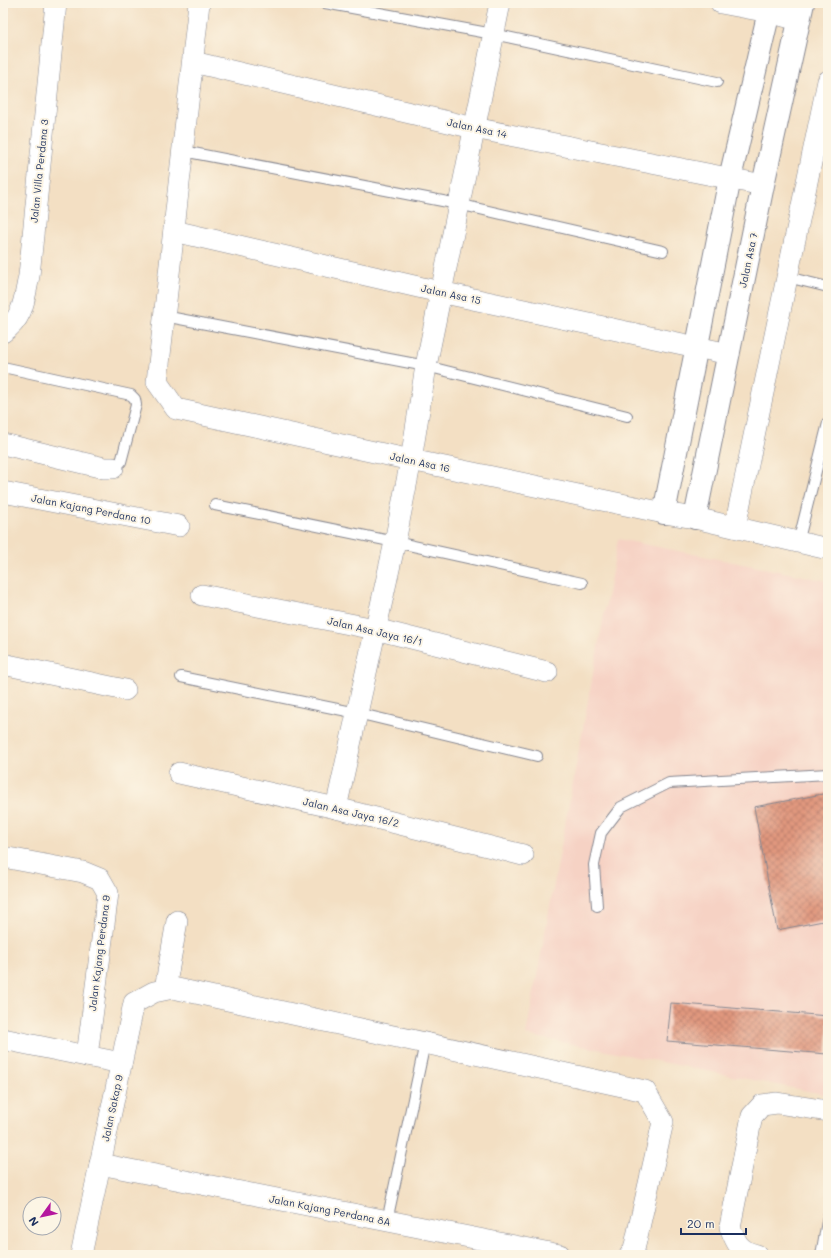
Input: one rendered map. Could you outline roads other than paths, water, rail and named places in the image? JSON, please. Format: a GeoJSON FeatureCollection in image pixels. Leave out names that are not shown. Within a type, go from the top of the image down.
{"type":"FeatureCollection","features":[{"type":"Feature","properties":{"kind":"street","name":"Jalan Villa Perdana 3"},"geometry":{"type":"LineString","coordinates":[[3,332],[16,322],[22,310],[29,276],[56,3]]}},
{"type":"Feature","properties":{"kind":"street"},"geometry":{"type":"LineString","coordinates":[[164,316],[199,3]]}},
{"type":"Feature","properties":{"kind":"street"},"geometry":{"type":"LineString","coordinates":[[336,808],[374,629],[395,542],[411,460],[426,366],[440,292],[500,3]]}},
{"type":"Feature","properties":{"kind":"street"},"geometry":{"type":"LineString","coordinates":[[721,3],[801,12]]}},
{"type":"Feature","properties":{"kind":"street"},"geometry":{"type":"LineString","coordinates":[[664,513],[730,178],[770,8]]}},
{"type":"Feature","properties":{"kind":"street","name":"Jalan Asa 7"},"geometry":{"type":"LineString","coordinates":[[695,518],[763,185],[801,12]]}},
{"type":"Feature","properties":{"kind":"street","name":"Jalan Asa 14"},"geometry":{"type":"LineString","coordinates":[[193,62],[474,128],[763,185]]}},
{"type":"Feature","properties":{"kind":"street"},"geometry":{"type":"LineString","coordinates":[[735,527],[828,81]]}},
{"type":"Feature","properties":{"kind":"street","name":"Jalan Asa 15"},"geometry":{"type":"LineString","coordinates":[[174,231],[440,292],[729,354]]}},
{"type":"Feature","properties":{"kind":"street","name":"Jalan Asa 16"},"geometry":{"type":"LineString","coordinates":[[164,316],[157,382],[176,409],[411,460],[664,513],[695,518],[828,550]]}},
{"type":"Feature","properties":{"kind":"street"},"geometry":{"type":"LineString","coordinates":[[3,444],[104,468],[113,468]]}},
{"type":"Feature","properties":{"kind":"street","name":"Jalan Kajang Perdana 10"},"geometry":{"type":"LineString","coordinates":[[3,492],[179,526]]}},
{"type":"Feature","properties":{"kind":"street","name":"Jalan Asa Jaya 16/1"},"geometry":{"type":"LineString","coordinates":[[202,595],[374,629],[547,672]]}},
{"type":"Feature","properties":{"kind":"street"},"geometry":{"type":"LineString","coordinates":[[3,664],[125,690]]}},
{"type":"Feature","properties":{"kind":"street","name":"Jalan Asa Jaya 16/2"},"geometry":{"type":"LineString","coordinates":[[179,773],[336,808],[523,854]]}},
{"type":"Feature","properties":{"kind":"street","name":"Jalan Kajang Perdana 9"},"geometry":{"type":"LineString","coordinates":[[3,857],[83,872],[100,879],[108,893],[87,1056]]}},
{"type":"Feature","properties":{"kind":"street"},"geometry":{"type":"LineString","coordinates":[[177,921],[169,989],[645,1091],[663,1122],[633,1254],[630,1255]]}},
{"type":"Feature","properties":{"kind":"street","name":"Jalan Sakap 9"},"geometry":{"type":"LineString","coordinates":[[81,1255],[134,1003],[154,992],[169,989]]}},
{"type":"Feature","properties":{"kind":"street"},"geometry":{"type":"LineString","coordinates":[[3,1039],[121,1063]]}},
{"type":"Feature","properties":{"kind":"street"},"geometry":{"type":"LineString","coordinates":[[749,1252],[734,1238],[730,1226],[752,1116],[762,1105],[777,1103],[828,1111]]}},
{"type":"Feature","properties":{"kind":"street","name":"Jalan Kajang Perdana 8A"},"geometry":{"type":"LineString","coordinates":[[100,1164],[560,1255]]}},
{"type":"Feature","properties":{"kind":"lane"},"geometry":{"type":"LineString","coordinates":[[325,3],[493,34],[716,82]]}},
{"type":"Feature","properties":{"kind":"lane"},"geometry":{"type":"LineString","coordinates":[[183,151],[458,204],[663,251]]}},
{"type":"Feature","properties":{"kind":"lane"},"geometry":{"type":"LineString","coordinates":[[787,277],[828,287]]}},
{"type":"Feature","properties":{"kind":"lane"},"geometry":{"type":"LineString","coordinates":[[164,316],[426,366],[627,416]]}},
{"type":"Feature","properties":{"kind":"lane"},"geometry":{"type":"LineString","coordinates":[[3,366],[131,395],[136,405],[121,462],[113,468]]}},
{"type":"Feature","properties":{"kind":"lane"},"geometry":{"type":"LineString","coordinates":[[798,543],[828,423]]}},
{"type":"Feature","properties":{"kind":"lane"},"geometry":{"type":"LineString","coordinates":[[215,505],[395,542],[582,583]]}},
{"type":"Feature","properties":{"kind":"lane"},"geometry":{"type":"LineString","coordinates":[[181,677],[357,713],[537,756]]}},
{"type":"Feature","properties":{"kind":"lane"},"geometry":{"type":"LineString","coordinates":[[597,906],[594,865],[601,833],[620,807],[669,783],[828,774]]}},
{"type":"Feature","properties":{"kind":"lane"},"geometry":{"type":"LineString","coordinates":[[387,1221],[425,1043]]}},
{"type":"Feature","properties":{"kind":"lane"},"geometry":{"type":"LineString","coordinates":[[821,1255],[828,1216]]}}]}
